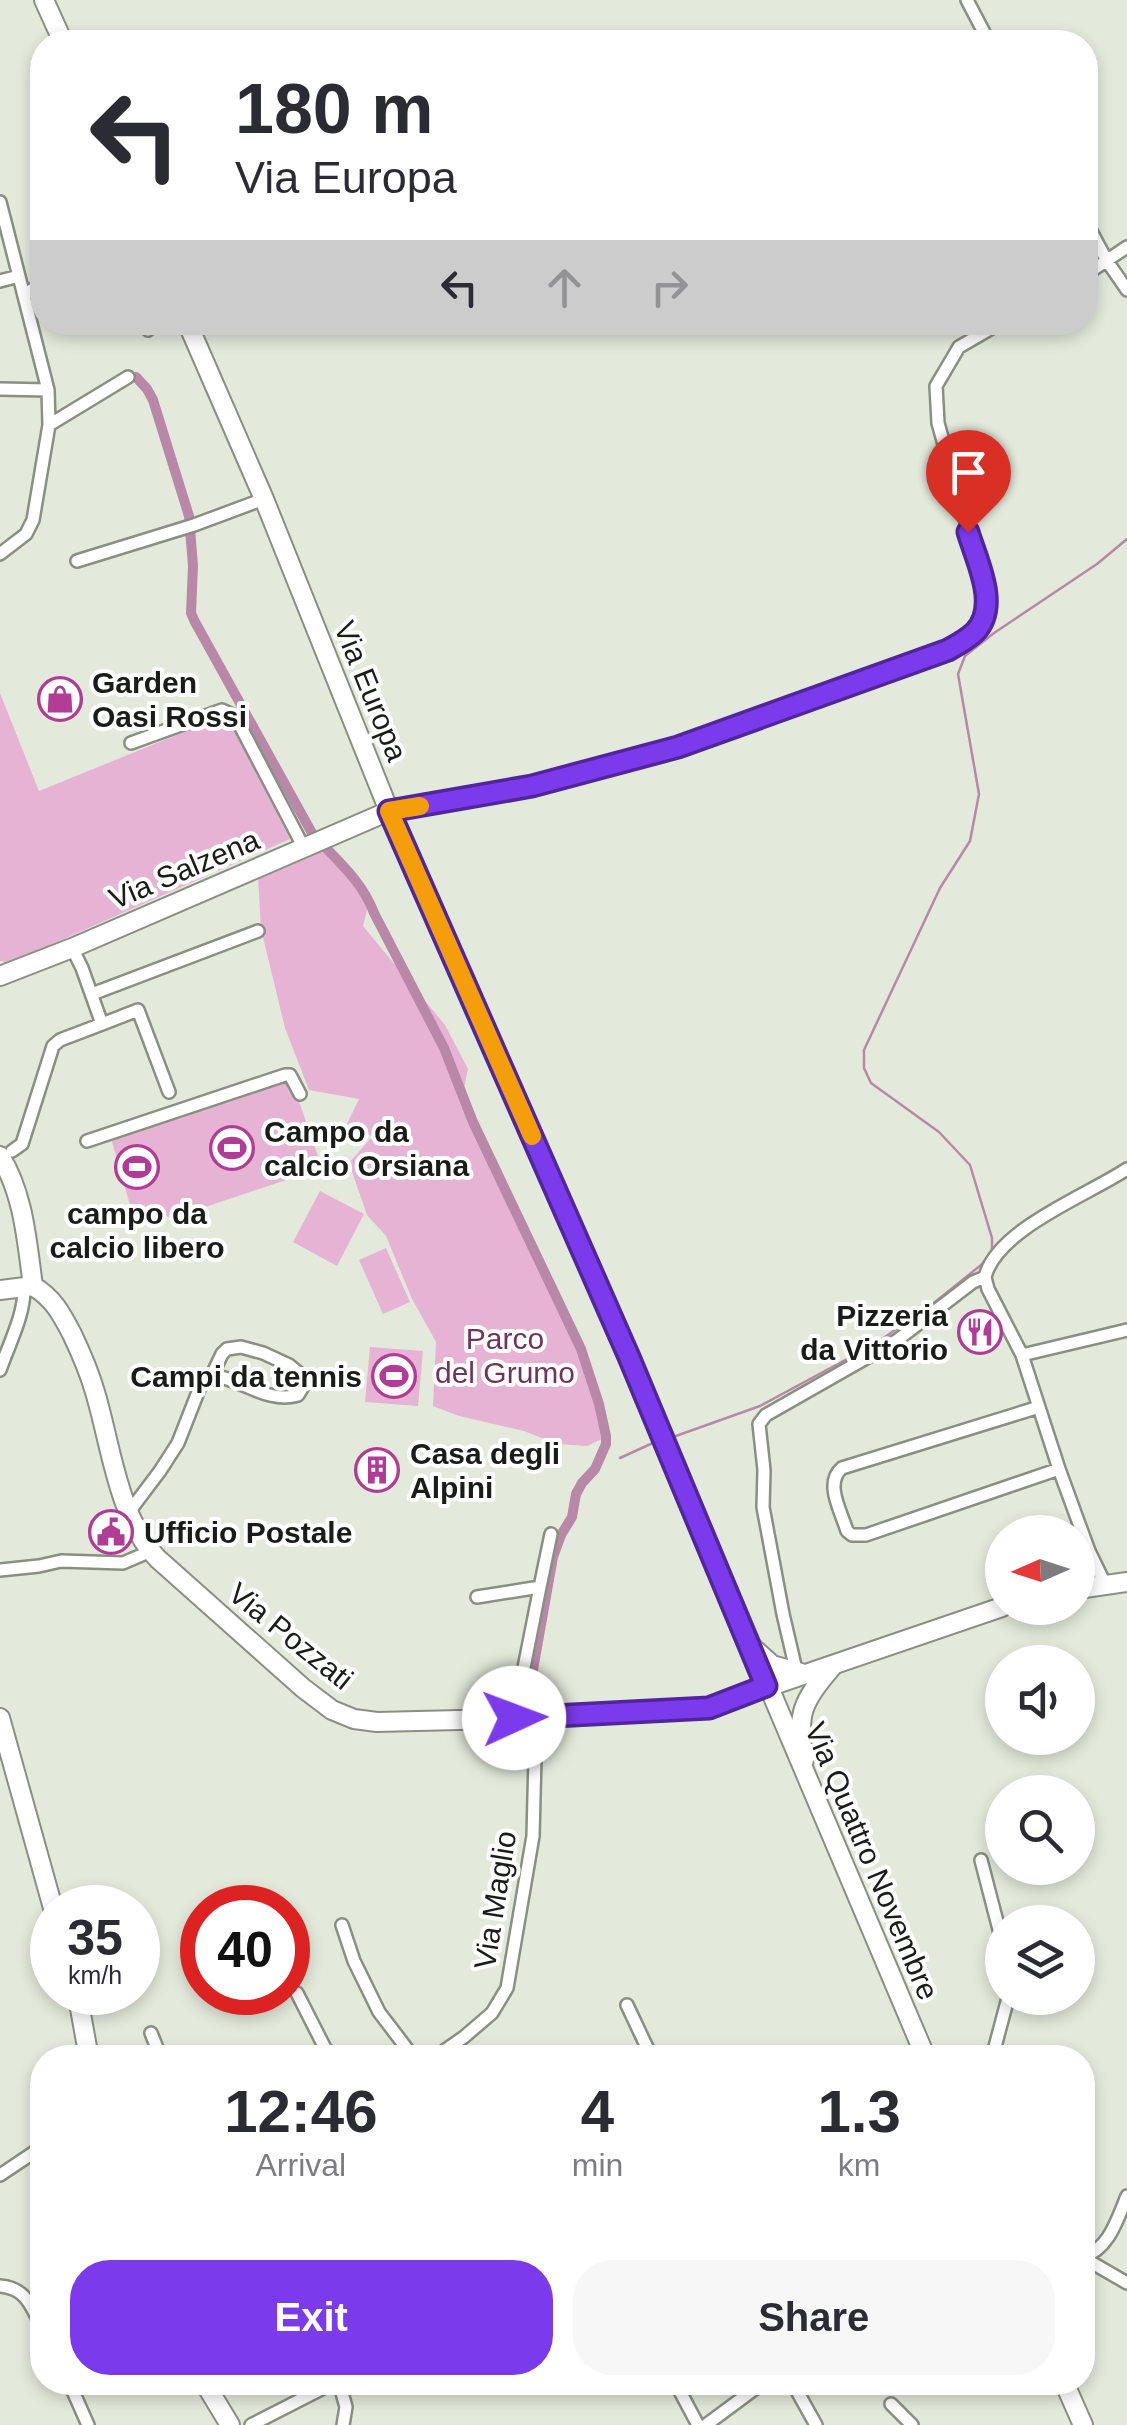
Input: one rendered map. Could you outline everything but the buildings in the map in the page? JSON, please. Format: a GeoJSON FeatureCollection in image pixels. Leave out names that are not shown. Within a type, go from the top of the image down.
{"type":"FeatureCollection","features":[{"type":"Feature","properties":{"kind":"main road"},"geometry":{"type":"LineString","coordinates":[[44,0],[58,30]]}},
{"type":"Feature","properties":{"kind":"main road","name":"Via Europa"},"geometry":{"type":"LineString","coordinates":[[194,335],[389,811],[629,1357],[769,1692]]}},
{"type":"Feature","properties":{"kind":"main road","name":"Via Salzena"},"geometry":{"type":"LineString","coordinates":[[0,976],[389,811]]}},
{"type":"Feature","properties":{"kind":"main road"},"geometry":{"type":"LineString","coordinates":[[0,1290],[29,1286],[20,1204],[6,1153]]}},
{"type":"Feature","properties":{"kind":"main road","name":"Via Pozzati"},"geometry":{"type":"LineString","coordinates":[[29,1286],[50,1296],[84,1357],[140,1538],[290,1679],[332,1710],[376,1722],[709,1708],[807,1678]]}},
{"type":"Feature","properties":{"kind":"main road"},"geometry":{"type":"LineString","coordinates":[[1095,1586],[1127,1582]]}},
{"type":"Feature","properties":{"kind":"main road"},"geometry":{"type":"LineString","coordinates":[[749,1643],[765,1661],[807,1678],[985,1613]]}},
{"type":"Feature","properties":{"kind":"main road"},"geometry":{"type":"LineString","coordinates":[[807,1678],[800,1725],[807,1780]]}},
{"type":"Feature","properties":{"kind":"main road","name":"Via Quattro Novembre"},"geometry":{"type":"LineString","coordinates":[[769,1692],[920,2045]]}},
{"type":"Feature","properties":{"kind":"main road"},"geometry":{"type":"LineString","coordinates":[[0,1718],[47,1885]]}},
{"type":"Feature","properties":{"kind":"main road"},"geometry":{"type":"LineString","coordinates":[[81,2015],[87,2045]]}},
{"type":"Feature","properties":{"kind":"main road"},"geometry":{"type":"LineString","coordinates":[[212,2395],[230,2425]]}},
{"type":"Feature","properties":{"kind":"main road"},"geometry":{"type":"LineString","coordinates":[[1069,2395],[1082,2425]]}},
{"type":"Feature","properties":{"kind":"street"},"geometry":{"type":"LineString","coordinates":[[967,0],[983,30]]}},
{"type":"Feature","properties":{"kind":"street"},"geometry":{"type":"LineString","coordinates":[[0,202],[30,318]]}},
{"type":"Feature","properties":{"kind":"street"},"geometry":{"type":"LineString","coordinates":[[1098,244],[1127,290]]}},
{"type":"Feature","properties":{"kind":"street"},"geometry":{"type":"LineString","coordinates":[[1098,267],[1127,247]]}},
{"type":"Feature","properties":{"kind":"street"},"geometry":{"type":"LineString","coordinates":[[0,282],[19,276]]}},
{"type":"Feature","properties":{"kind":"street"},"geometry":{"type":"LineString","coordinates":[[24,294],[30,291]]}},
{"type":"Feature","properties":{"kind":"street"},"geometry":{"type":"LineString","coordinates":[[0,554],[26,534],[33,520],[49,425],[48,390],[34,335]]}},
{"type":"Feature","properties":{"kind":"street"},"geometry":{"type":"LineString","coordinates":[[389,811],[532,786],[678,747],[923,661],[976,631],[988,608],[938,422],[936,386],[959,347],[980,335]]}},
{"type":"Feature","properties":{"kind":"street"},"geometry":{"type":"LineString","coordinates":[[49,425],[128,377]]}},
{"type":"Feature","properties":{"kind":"street"},"geometry":{"type":"LineString","coordinates":[[0,389],[48,390]]}},
{"type":"Feature","properties":{"kind":"street"},"geometry":{"type":"LineString","coordinates":[[76,561],[264,499]]}},
{"type":"Feature","properties":{"kind":"street"},"geometry":{"type":"LineString","coordinates":[[131,743],[222,710],[236,716],[308,846]]}},
{"type":"Feature","properties":{"kind":"street"},"geometry":{"type":"LineString","coordinates":[[92,994],[258,931]]}},
{"type":"Feature","properties":{"kind":"street"},"geometry":{"type":"LineString","coordinates":[[72,948],[102,1024]]}},
{"type":"Feature","properties":{"kind":"street"},"geometry":{"type":"LineString","coordinates":[[6,1153],[22,1144],[54,1046],[60,1040],[138,1010],[169,1092]]}},
{"type":"Feature","properties":{"kind":"street"},"geometry":{"type":"LineString","coordinates":[[86,1140],[285,1075],[290,1076],[300,1094]]}},
{"type":"Feature","properties":{"kind":"street"},"geometry":{"type":"LineString","coordinates":[[1076,1515],[1022,1356],[985,1278],[990,1266],[1022,1230],[1127,1169]]}},
{"type":"Feature","properties":{"kind":"street"},"geometry":{"type":"LineString","coordinates":[[807,1678],[783,1614],[762,1507],[761,1420],[896,1341],[973,1282],[985,1278]]}},
{"type":"Feature","properties":{"kind":"street"},"geometry":{"type":"LineString","coordinates":[[0,1370],[29,1286]]}},
{"type":"Feature","properties":{"kind":"street"},"geometry":{"type":"LineString","coordinates":[[1022,1356],[1127,1330]]}},
{"type":"Feature","properties":{"kind":"street"},"geometry":{"type":"LineString","coordinates":[[129,1512],[178,1443],[200,1388],[227,1349],[241,1347],[263,1352],[290,1365],[301,1375],[304,1385],[298,1394],[280,1398],[212,1374]]}},
{"type":"Feature","properties":{"kind":"street"},"geometry":{"type":"LineString","coordinates":[[1039,1407],[842,1468],[832,1484],[852,1535],[866,1534],[1059,1470]]}},
{"type":"Feature","properties":{"kind":"street"},"geometry":{"type":"LineString","coordinates":[[514,1718],[551,1534]]}},
{"type":"Feature","properties":{"kind":"street"},"geometry":{"type":"LineString","coordinates":[[0,1570],[61,1560],[123,1564],[150,1551]]}},
{"type":"Feature","properties":{"kind":"street"},"geometry":{"type":"LineString","coordinates":[[1095,1563],[1105,1584]]}},
{"type":"Feature","properties":{"kind":"street"},"geometry":{"type":"LineString","coordinates":[[477,1597],[540,1587]]}},
{"type":"Feature","properties":{"kind":"street","name":"Via Maglio"},"geometry":{"type":"LineString","coordinates":[[453,2045],[492,2013],[507,1988],[532,1836],[536,1718]]}},
{"type":"Feature","properties":{"kind":"street"},"geometry":{"type":"LineString","coordinates":[[981,1860],[993,1905]]}},
{"type":"Feature","properties":{"kind":"street"},"geometry":{"type":"LineString","coordinates":[[342,1926],[354,1962],[379,2012],[404,2045]]}},
{"type":"Feature","properties":{"kind":"street"},"geometry":{"type":"LineString","coordinates":[[626,2006],[646,2045]]}},
{"type":"Feature","properties":{"kind":"street"},"geometry":{"type":"LineString","coordinates":[[308,2015],[323,2045]]}},
{"type":"Feature","properties":{"kind":"street"},"geometry":{"type":"LineString","coordinates":[[995,2045],[1003,2015]]}},
{"type":"Feature","properties":{"kind":"street"},"geometry":{"type":"LineString","coordinates":[[150,2033],[155,2045]]}},
{"type":"Feature","properties":{"kind":"street"},"geometry":{"type":"LineString","coordinates":[[0,2175],[30,2155]]}},
{"type":"Feature","properties":{"kind":"street"},"geometry":{"type":"LineString","coordinates":[[1095,2254],[1108,2240],[1127,2196]]}},
{"type":"Feature","properties":{"kind":"street"},"geometry":{"type":"LineString","coordinates":[[1095,2264],[1127,2283]]}},
{"type":"Feature","properties":{"kind":"street"},"geometry":{"type":"LineString","coordinates":[[0,2286],[24,2294],[30,2305]]}},
{"type":"Feature","properties":{"kind":"street"},"geometry":{"type":"LineString","coordinates":[[74,2395],[88,2425]]}},
{"type":"Feature","properties":{"kind":"street"},"geometry":{"type":"LineString","coordinates":[[251,2425],[311,2395]]}},
{"type":"Feature","properties":{"kind":"street"},"geometry":{"type":"LineString","coordinates":[[342,2395],[346,2406],[343,2425]]}},
{"type":"Feature","properties":{"kind":"street"},"geometry":{"type":"LineString","coordinates":[[682,2395],[698,2425]]}},
{"type":"Feature","properties":{"kind":"street"},"geometry":{"type":"LineString","coordinates":[[706,2425],[749,2395]]}},
{"type":"Feature","properties":{"kind":"street"},"geometry":{"type":"LineString","coordinates":[[799,2395],[816,2425]]}},
{"type":"Feature","properties":{"kind":"street"},"geometry":{"type":"LineString","coordinates":[[891,2404],[912,2425]]}},
{"type":"Feature","properties":{"kind":"green space"},"geometry":{"type":"Polygon","coordinates":[[[0,693],[39,791],[226,715],[290,839],[5,965],[0,961],[0,693]]]}},
{"type":"Feature","properties":{"kind":"green space","name":"Parco del Grumo"},"geometry":{"type":"Polygon","coordinates":[[[331,846],[369,902],[363,926],[445,1025],[468,1069],[462,1098],[525,1241],[535,1246],[556,1308],[571,1329],[592,1386],[604,1438],[587,1446],[557,1444],[433,1406],[436,1342],[412,1299],[386,1236],[367,1215],[349,1163],[370,1139],[385,1143],[347,1124],[359,1099],[309,1090],[285,1028],[261,929],[258,876],[331,846]]]}},
{"type":"Feature","properties":{"kind":"green space","name":"Campo da calcio Orsiana"},"geometry":{"type":"Polygon","coordinates":[[[290,1075],[322,1168],[172,1218],[130,1205],[111,1138],[290,1075]]]}},
{"type":"Feature","properties":{"kind":"green space"},"geometry":{"type":"Polygon","coordinates":[[[320,1191],[364,1214],[337,1266],[293,1242],[320,1191]]]}},
{"type":"Feature","properties":{"kind":"green space"},"geometry":{"type":"Polygon","coordinates":[[[386,1248],[410,1302],[383,1314],[359,1260],[386,1248]]]}},
{"type":"Feature","properties":{"kind":"green space","name":"Campi da tennis"},"geometry":{"type":"Polygon","coordinates":[[[370,1347],[423,1351],[418,1406],[365,1402],[370,1347]]]}},
{"type":"Feature","properties":{"kind":"waterway"},"geometry":{"type":"LineString","coordinates":[[136,377],[153,400],[189,516],[191,613],[195,622],[312,833],[347,870],[369,901],[444,1048],[473,1122],[581,1349],[599,1404],[606,1444],[595,1469],[576,1494],[572,1517],[553,1557],[531,1681],[531,1708]]}},
{"type":"Feature","properties":{"kind":"waterway"},"geometry":{"type":"LineString","coordinates":[[673,1437],[760,1406],[875,1344],[935,1302],[992,1252],[992,1238],[970,1165],[939,1132],[871,1083],[864,1068],[864,1050],[940,888],[970,841],[979,794],[958,674],[965,656],[1127,539]]}},
{"type":"Feature","properties":{"kind":"waterway"},"geometry":{"type":"LineString","coordinates":[[620,1458],[655,1442]]}},
{"type":"Feature","properties":{"kind":"slow traffic"},"geometry":{"type":"LineString","coordinates":[[420,806],[389,811],[532,1136]]}},
{"type":"Feature","properties":{"kind":"place","name":"Garden Oasi Rossi"},"geometry":{"type":"Point","coordinates":[60,699]}},
{"type":"Feature","properties":{"kind":"place","name":"Campo da calcio Orsiana"},"geometry":{"type":"Point","coordinates":[232,1148]}},
{"type":"Feature","properties":{"kind":"place","name":"campo da calcio libero"},"geometry":{"type":"Point","coordinates":[137,1167]}},
{"type":"Feature","properties":{"kind":"place","name":"Pizzeria da Vittorio"},"geometry":{"type":"Point","coordinates":[980,1332]}},
{"type":"Feature","properties":{"kind":"place","name":"Campi da tennis"},"geometry":{"type":"Point","coordinates":[394,1376]}},
{"type":"Feature","properties":{"kind":"place","name":"Casa degli Alpini"},"geometry":{"type":"Point","coordinates":[377,1470]}},
{"type":"Feature","properties":{"kind":"place","name":"Ufficio Postale"},"geometry":{"type":"Point","coordinates":[111,1532]}},
{"type":"Feature","properties":{"kind":"route"},"geometry":{"type":"LineString","coordinates":[[514,1718],[709,1708],[766,1686],[629,1357],[389,811],[532,786],[678,747],[948,650],[976,631],[988,608],[968,532]]}}]}
